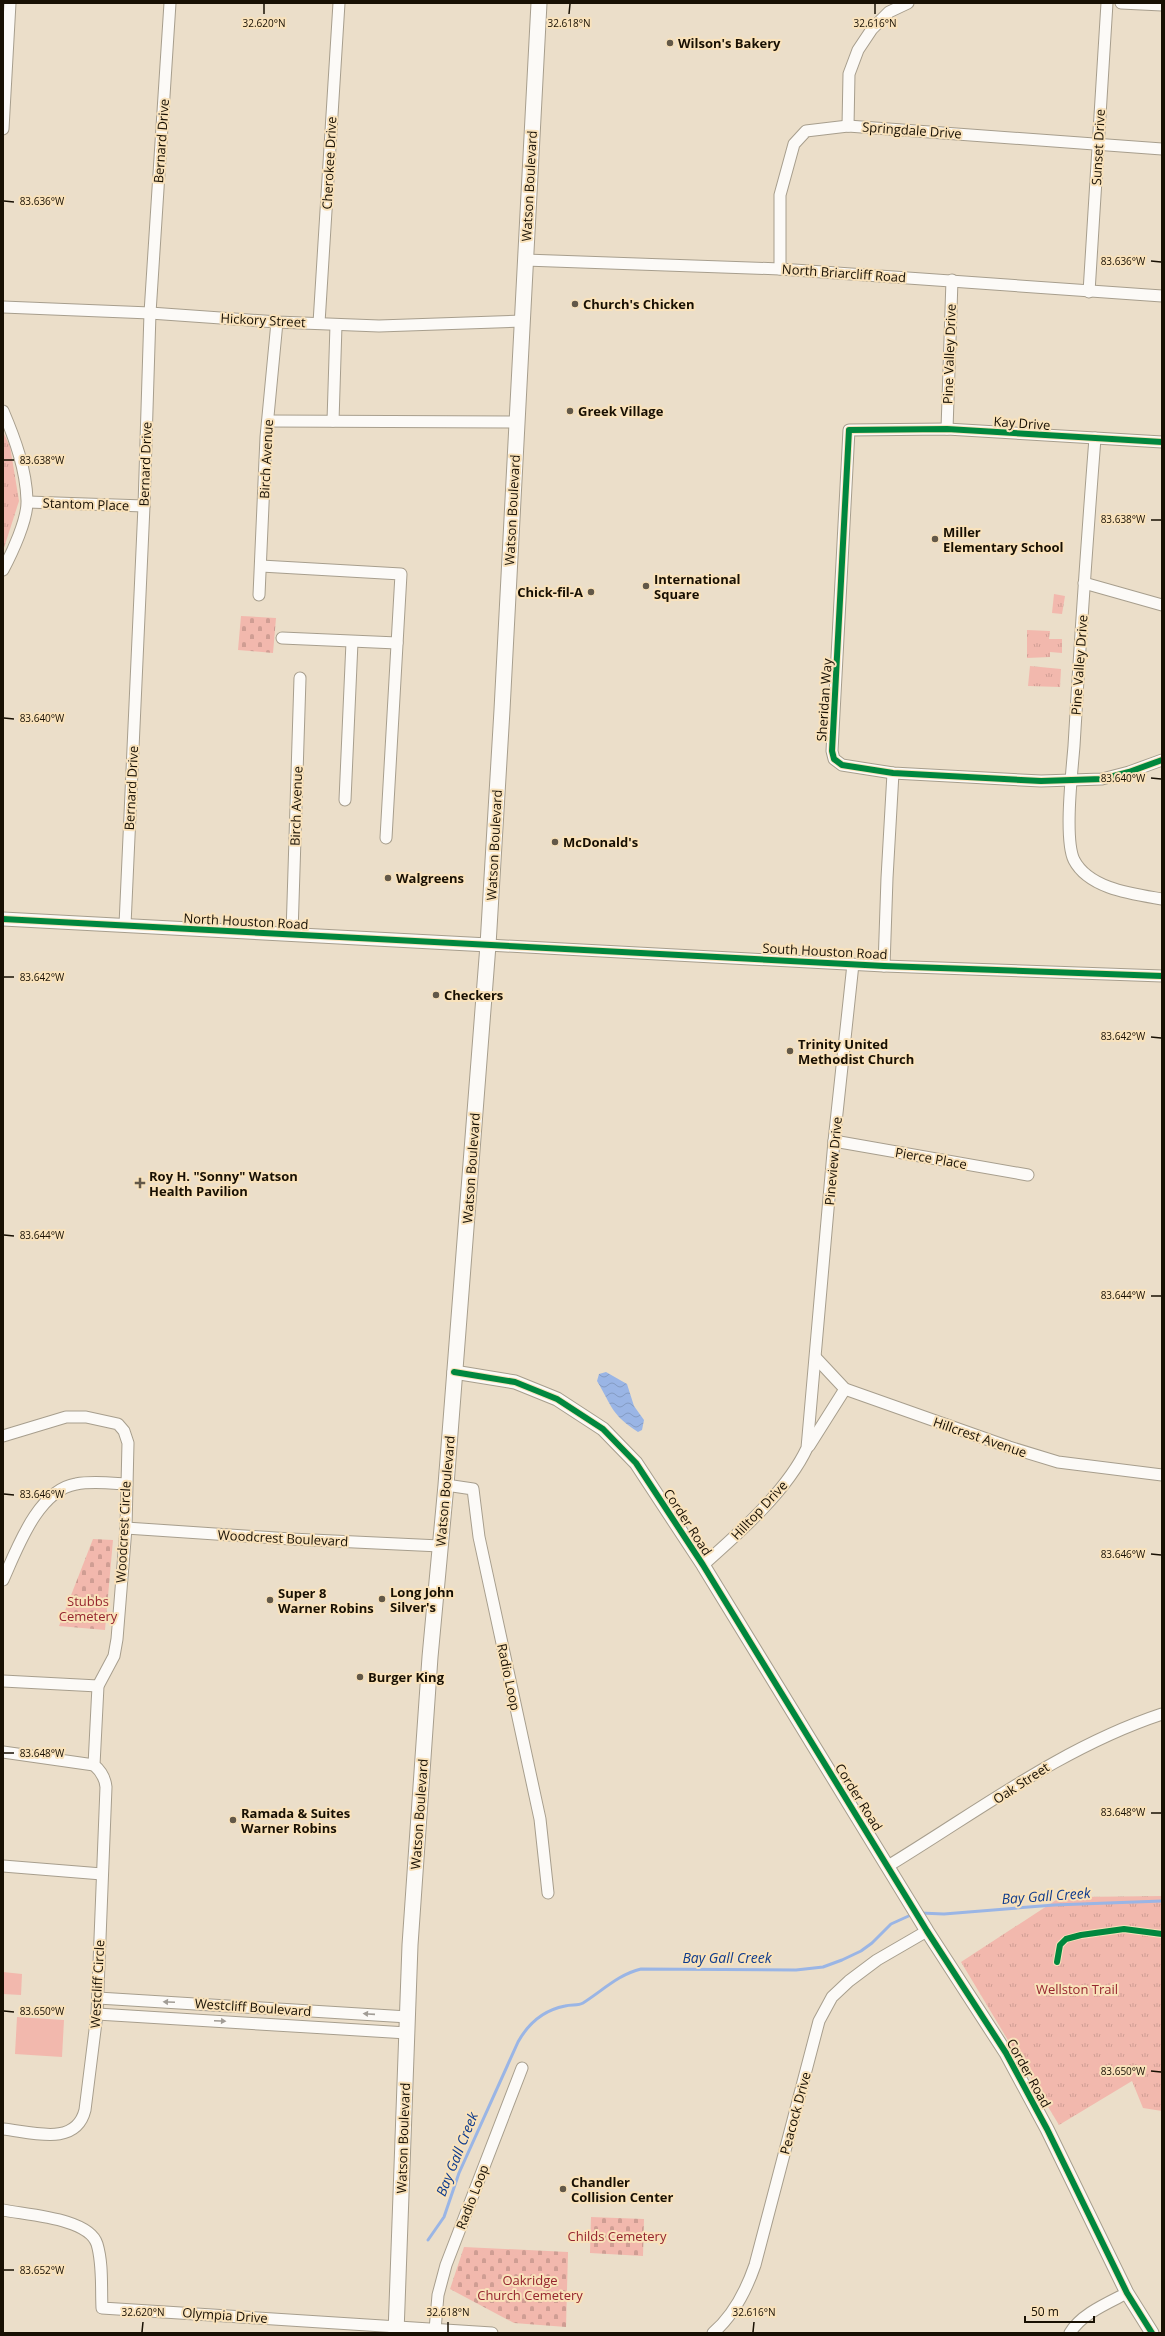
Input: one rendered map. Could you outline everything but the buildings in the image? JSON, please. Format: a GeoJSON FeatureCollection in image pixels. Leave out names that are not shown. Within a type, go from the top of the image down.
{"type":"FeatureCollection","features":[{"type":"Feature","properties":{"kind":"main road","name":"Watson Boulevard"},"geometry":{"type":"LineString","coordinates":[[396,2330],[410,1945],[430,1657],[446,1485],[488,945],[502,710],[539,3]]}},
{"type":"Feature","properties":{"kind":"street"},"geometry":{"type":"LineString","coordinates":[[3,129],[10,3]]}},
{"type":"Feature","properties":{"kind":"street","name":"Bernard Drive"},"geometry":{"type":"LineString","coordinates":[[125,925],[144,506],[150,313],[170,3]]}},
{"type":"Feature","properties":{"kind":"street","name":"Cherokee Drive"},"geometry":{"type":"LineString","coordinates":[[319,323],[339,3]]}},
{"type":"Feature","properties":{"kind":"street"},"geometry":{"type":"LineString","coordinates":[[848,126],[849,74],[858,50],[872,29],[889,12],[908,3]]}},
{"type":"Feature","properties":{"kind":"street","name":"Sunset Drive"},"geometry":{"type":"LineString","coordinates":[[1089,292],[1107,3]]}},
{"type":"Feature","properties":{"kind":"street"},"geometry":{"type":"LineString","coordinates":[[1121,3],[1162,5]]}},
{"type":"Feature","properties":{"kind":"street","name":"Springdale Drive"},"geometry":{"type":"LineString","coordinates":[[780,269],[780,195],[794,144],[806,131],[848,126],[1098,142],[1162,148]]}},
{"type":"Feature","properties":{"kind":"street","name":"North Briarcliff Road"},"geometry":{"type":"LineString","coordinates":[[525,260],[780,269],[1162,296]]}},
{"type":"Feature","properties":{"kind":"street","name":"Pine Valley Drive"},"geometry":{"type":"LineString","coordinates":[[947,429],[952,280]]}},
{"type":"Feature","properties":{"kind":"street","name":"Hickory Street"},"geometry":{"type":"LineString","coordinates":[[3,307],[150,313],[336,325],[379,326],[522,321]]}},
{"type":"Feature","properties":{"kind":"street","name":"Birch Avenue"},"geometry":{"type":"LineString","coordinates":[[259,595],[268,421],[278,322]]}},
{"type":"Feature","properties":{"kind":"street"},"geometry":{"type":"LineString","coordinates":[[333,421],[336,325]]}},
{"type":"Feature","properties":{"kind":"street"},"geometry":{"type":"LineString","coordinates":[[3,411],[16,443],[28,502],[15,547],[3,570]]}},
{"type":"Feature","properties":{"kind":"street"},"geometry":{"type":"LineString","coordinates":[[268,421],[516,422]]}},
{"type":"Feature","properties":{"kind":"street","name":"Kay Drive"},"geometry":{"type":"LineString","coordinates":[[947,429],[1094,438]]}},
{"type":"Feature","properties":{"kind":"street","name":"Sheridan Way"},"geometry":{"type":"LineString","coordinates":[[947,429],[849,430],[832,751],[834,760],[842,765],[893,773],[1041,780],[1102,779],[1129,772],[1162,760]]}},
{"type":"Feature","properties":{"kind":"street"},"geometry":{"type":"LineString","coordinates":[[1094,438],[1162,442]]}},
{"type":"Feature","properties":{"kind":"street","name":"Pine Valley Drive"},"geometry":{"type":"LineString","coordinates":[[1094,438],[1072,780],[1070,845],[1074,859],[1082,872],[1093,880],[1127,893],[1162,899]]}},
{"type":"Feature","properties":{"kind":"street","name":"Stantom Place"},"geometry":{"type":"LineString","coordinates":[[28,502],[144,506]]}},
{"type":"Feature","properties":{"kind":"street"},"geometry":{"type":"LineString","coordinates":[[261,566],[401,574],[386,838]]}},
{"type":"Feature","properties":{"kind":"street"},"geometry":{"type":"LineString","coordinates":[[1084,583],[1162,605]]}},
{"type":"Feature","properties":{"kind":"street"},"geometry":{"type":"LineString","coordinates":[[282,638],[397,644]]}},
{"type":"Feature","properties":{"kind":"street"},"geometry":{"type":"LineString","coordinates":[[345,800],[352,642]]}},
{"type":"Feature","properties":{"kind":"street","name":"Birch Avenue"},"geometry":{"type":"LineString","coordinates":[[292,934],[300,678]]}},
{"type":"Feature","properties":{"kind":"street"},"geometry":{"type":"LineString","coordinates":[[884,966],[886,878],[893,773]]}},
{"type":"Feature","properties":{"kind":"street","name":"North Houston Road"},"geometry":{"type":"LineString","coordinates":[[3,919],[488,945]]}},
{"type":"Feature","properties":{"kind":"street","name":"South Houston Road"},"geometry":{"type":"LineString","coordinates":[[488,945],[884,966],[1162,976]]}},
{"type":"Feature","properties":{"kind":"street","name":"Pineview Drive"},"geometry":{"type":"LineString","coordinates":[[816,1358],[834,1141],[853,964]]}},
{"type":"Feature","properties":{"kind":"street","name":"Pierce Place"},"geometry":{"type":"LineString","coordinates":[[834,1141],[1028,1175]]}},
{"type":"Feature","properties":{"kind":"street","name":"Hillcrest Avenue"},"geometry":{"type":"LineString","coordinates":[[816,1358],[845,1389],[1009,1447],[1058,1462],[1162,1475]]}},
{"type":"Feature","properties":{"kind":"street","name":"Hilltop Drive"},"geometry":{"type":"LineString","coordinates":[[807,1448],[816,1358]]}},
{"type":"Feature","properties":{"kind":"street","name":"Corder Road"},"geometry":{"type":"LineString","coordinates":[[454,1372],[515,1382],[532,1388],[569,1406],[603,1429],[636,1463],[703,1565],[927,1931],[1006,2052],[1047,2129],[1127,2293],[1152,2333]]}},
{"type":"Feature","properties":{"kind":"street","name":"Hilltop Drive"},"geometry":{"type":"LineString","coordinates":[[703,1565],[771,1500],[799,1466],[807,1448],[845,1389]]}},
{"type":"Feature","properties":{"kind":"street","name":"Woodcrest Circle"},"geometry":{"type":"LineString","coordinates":[[3,1436],[66,1417],[86,1417],[118,1424],[124,1431],[128,1443],[126,1528],[114,1656],[98,1686]]}},
{"type":"Feature","properties":{"kind":"street"},"geometry":{"type":"LineString","coordinates":[[3,1580],[34,1517],[60,1490],[75,1484],[126,1484]]}},
{"type":"Feature","properties":{"kind":"street","name":"Radio Loop"},"geometry":{"type":"LineString","coordinates":[[446,1485],[473,1489],[479,1537],[540,1819],[548,1893]]}},
{"type":"Feature","properties":{"kind":"street","name":"Woodcrest Boulevard"},"geometry":{"type":"LineString","coordinates":[[126,1528],[291,1539],[440,1546]]}},
{"type":"Feature","properties":{"kind":"street"},"geometry":{"type":"LineString","coordinates":[[3,1681],[98,1686],[94,1765],[3,1752]]}},
{"type":"Feature","properties":{"kind":"street","name":"Oak Street"},"geometry":{"type":"LineString","coordinates":[[888,1866],[1059,1759],[1096,1740],[1162,1714]]}},
{"type":"Feature","properties":{"kind":"street","name":"Westcliff Circle"},"geometry":{"type":"LineString","coordinates":[[3,2129],[65,2134],[79,2125],[85,2110],[98,1998],[105,1780],[94,1765]]}},
{"type":"Feature","properties":{"kind":"street"},"geometry":{"type":"LineString","coordinates":[[3,1866],[102,1874]]}},
{"type":"Feature","properties":{"kind":"street","name":"Peacock Drive"},"geometry":{"type":"LineString","coordinates":[[712,2333],[733,2311],[745,2292],[755,2265],[819,2021],[832,1997],[877,1960],[927,1931]]}},
{"type":"Feature","properties":{"kind":"street","name":"Westcliff Boulevard"},"geometry":{"type":"LineString","coordinates":[[98,1998],[408,2017]]}},
{"type":"Feature","properties":{"kind":"street","name":"Westcliff Boulevard"},"geometry":{"type":"LineString","coordinates":[[97,2014],[407,2033]]}},
{"type":"Feature","properties":{"kind":"street","name":"Radio Loop"},"geometry":{"type":"LineString","coordinates":[[435,2330],[438,2295],[446,2265],[522,2068]]}},
{"type":"Feature","properties":{"kind":"street","name":"Olympia Drive"},"geometry":{"type":"LineString","coordinates":[[3,2210],[77,2224],[90,2232],[96,2243],[101,2272],[102,2308],[396,2330]]}},
{"type":"Feature","properties":{"kind":"street"},"geometry":{"type":"LineString","coordinates":[[1070,2333],[1072,2328],[1091,2313],[1127,2293]]}},
{"type":"Feature","properties":{"kind":"street"},"geometry":{"type":"LineString","coordinates":[[396,2330],[435,2330],[492,2333]]}},
{"type":"Feature","properties":{"kind":"green space"},"geometry":{"type":"Polygon","coordinates":[[[3,432],[10,446],[19,501],[3,551],[3,432]]]}},
{"type":"Feature","properties":{"kind":"green space"},"geometry":{"type":"Polygon","coordinates":[[[1054,594],[1065,596],[1062,614],[1052,613],[1054,594]]]}},
{"type":"Feature","properties":{"kind":"green space"},"geometry":{"type":"Polygon","coordinates":[[[241,616],[276,618],[273,653],[238,650],[241,616]]]}},
{"type":"Feature","properties":{"kind":"green space"},"geometry":{"type":"Polygon","coordinates":[[[1027,630],[1050,631],[1049,639],[1062,639],[1062,653],[1050,652],[1050,657],[1027,658],[1027,630]]]}},
{"type":"Feature","properties":{"kind":"green space"},"geometry":{"type":"Polygon","coordinates":[[[1030,666],[1061,669],[1060,687],[1028,686],[1030,666]]]}},
{"type":"Feature","properties":{"kind":"green space","name":"Stubbs Cemetery"},"geometry":{"type":"Polygon","coordinates":[[[93,1539],[113,1540],[105,1630],[59,1626],[93,1539]]]}},
{"type":"Feature","properties":{"kind":"green space","name":"Wellston Trail"},"geometry":{"type":"Polygon","coordinates":[[[1073,1889],[1076,1897],[1162,1896],[1162,2111],[1143,2108],[1132,2081],[1059,2125],[961,1962],[1073,1889]]]}},
{"type":"Feature","properties":{"kind":"green space"},"geometry":{"type":"Polygon","coordinates":[[[3,1972],[22,1974],[21,1995],[3,1994],[3,1972]]]}},
{"type":"Feature","properties":{"kind":"green space"},"geometry":{"type":"Polygon","coordinates":[[[17,2017],[64,2020],[62,2057],[15,2054],[17,2017]]]}},
{"type":"Feature","properties":{"kind":"green space","name":"Childs Cemetery"},"geometry":{"type":"Polygon","coordinates":[[[591,2217],[644,2219],[643,2256],[590,2253],[591,2217]]]}},
{"type":"Feature","properties":{"kind":"green space","name":"Oakridge Church Cemetery"},"geometry":{"type":"Polygon","coordinates":[[[464,2247],[568,2252],[566,2327],[514,2323],[450,2289],[464,2247]]]}},
{"type":"Feature","properties":{"kind":"water"},"geometry":{"type":"Polygon","coordinates":[[[606,1372],[627,1384],[634,1406],[644,1420],[642,1430],[638,1432],[629,1426],[613,1410],[597,1381],[599,1374],[606,1372]]]}},
{"type":"Feature","properties":{"kind":"waterway","name":"Bay Gall Creek"},"geometry":{"type":"LineString","coordinates":[[920,1913],[944,1914],[1054,1905],[1162,1901]]}},
{"type":"Feature","properties":{"kind":"waterway","name":"Bay Gall Creek"},"geometry":{"type":"LineString","coordinates":[[428,2240],[444,2217],[459,2173],[518,2042],[527,2029],[544,2014],[567,2005],[583,2003],[618,1979],[633,1971],[641,1969],[796,1970],[823,1967],[861,1951],[872,1943],[891,1924],[913,1914]]}},
{"type":"Feature","properties":{"kind":"cycle path"},"geometry":{"type":"LineString","coordinates":[[1162,442],[947,429],[849,430],[832,751],[834,759],[842,765],[893,773],[1041,781],[1102,779],[1129,772],[1162,760]]}},
{"type":"Feature","properties":{"kind":"cycle path"},"geometry":{"type":"LineString","coordinates":[[3,919],[884,966],[1162,976]]}},
{"type":"Feature","properties":{"kind":"cycle path"},"geometry":{"type":"LineString","coordinates":[[454,1372],[515,1382],[557,1399],[603,1429],[636,1463],[703,1565],[927,1931],[1006,2053],[1047,2129],[1127,2293],[1152,2333]]}},
{"type":"Feature","properties":{"kind":"cycle path"},"geometry":{"type":"LineString","coordinates":[[1057,1962],[1060,1945],[1066,1939],[1081,1935],[1124,1929],[1162,1934]]}},
{"type":"Feature","properties":{"kind":"place","name":"Wilson's Bakery"},"geometry":{"type":"Point","coordinates":[670,43]}},
{"type":"Feature","properties":{"kind":"place","name":"Church's Chicken"},"geometry":{"type":"Point","coordinates":[575,304]}},
{"type":"Feature","properties":{"kind":"place","name":"Greek Village"},"geometry":{"type":"Point","coordinates":[570,411]}},
{"type":"Feature","properties":{"kind":"place","name":"Miller Elementary School"},"geometry":{"type":"Point","coordinates":[935,539]}},
{"type":"Feature","properties":{"kind":"place","name":"International Square"},"geometry":{"type":"Point","coordinates":[646,586]}},
{"type":"Feature","properties":{"kind":"place","name":"Chick-fil-A"},"geometry":{"type":"Point","coordinates":[591,592]}},
{"type":"Feature","properties":{"kind":"place","name":"McDonald's"},"geometry":{"type":"Point","coordinates":[555,842]}},
{"type":"Feature","properties":{"kind":"place","name":"Walgreens"},"geometry":{"type":"Point","coordinates":[388,878]}},
{"type":"Feature","properties":{"kind":"place","name":"Checkers"},"geometry":{"type":"Point","coordinates":[436,995]}},
{"type":"Feature","properties":{"kind":"place","name":"Trinity United Methodist Church"},"geometry":{"type":"Point","coordinates":[790,1051]}},
{"type":"Feature","properties":{"kind":"place","name":"Roy H. \"Sonny\" Watson Health Pavilion"},"geometry":{"type":"Point","coordinates":[140,1183]}},
{"type":"Feature","properties":{"kind":"place","name":"Long John Silver's"},"geometry":{"type":"Point","coordinates":[382,1599]}},
{"type":"Feature","properties":{"kind":"place","name":"Super 8 Warner Robins"},"geometry":{"type":"Point","coordinates":[270,1600]}},
{"type":"Feature","properties":{"kind":"place","name":"Burger King"},"geometry":{"type":"Point","coordinates":[360,1677]}},
{"type":"Feature","properties":{"kind":"place","name":"Ramada & Suites Warner Robins"},"geometry":{"type":"Point","coordinates":[233,1820]}},
{"type":"Feature","properties":{"kind":"place","name":"Chandler Collision Center"},"geometry":{"type":"Point","coordinates":[563,2189]}}]}
